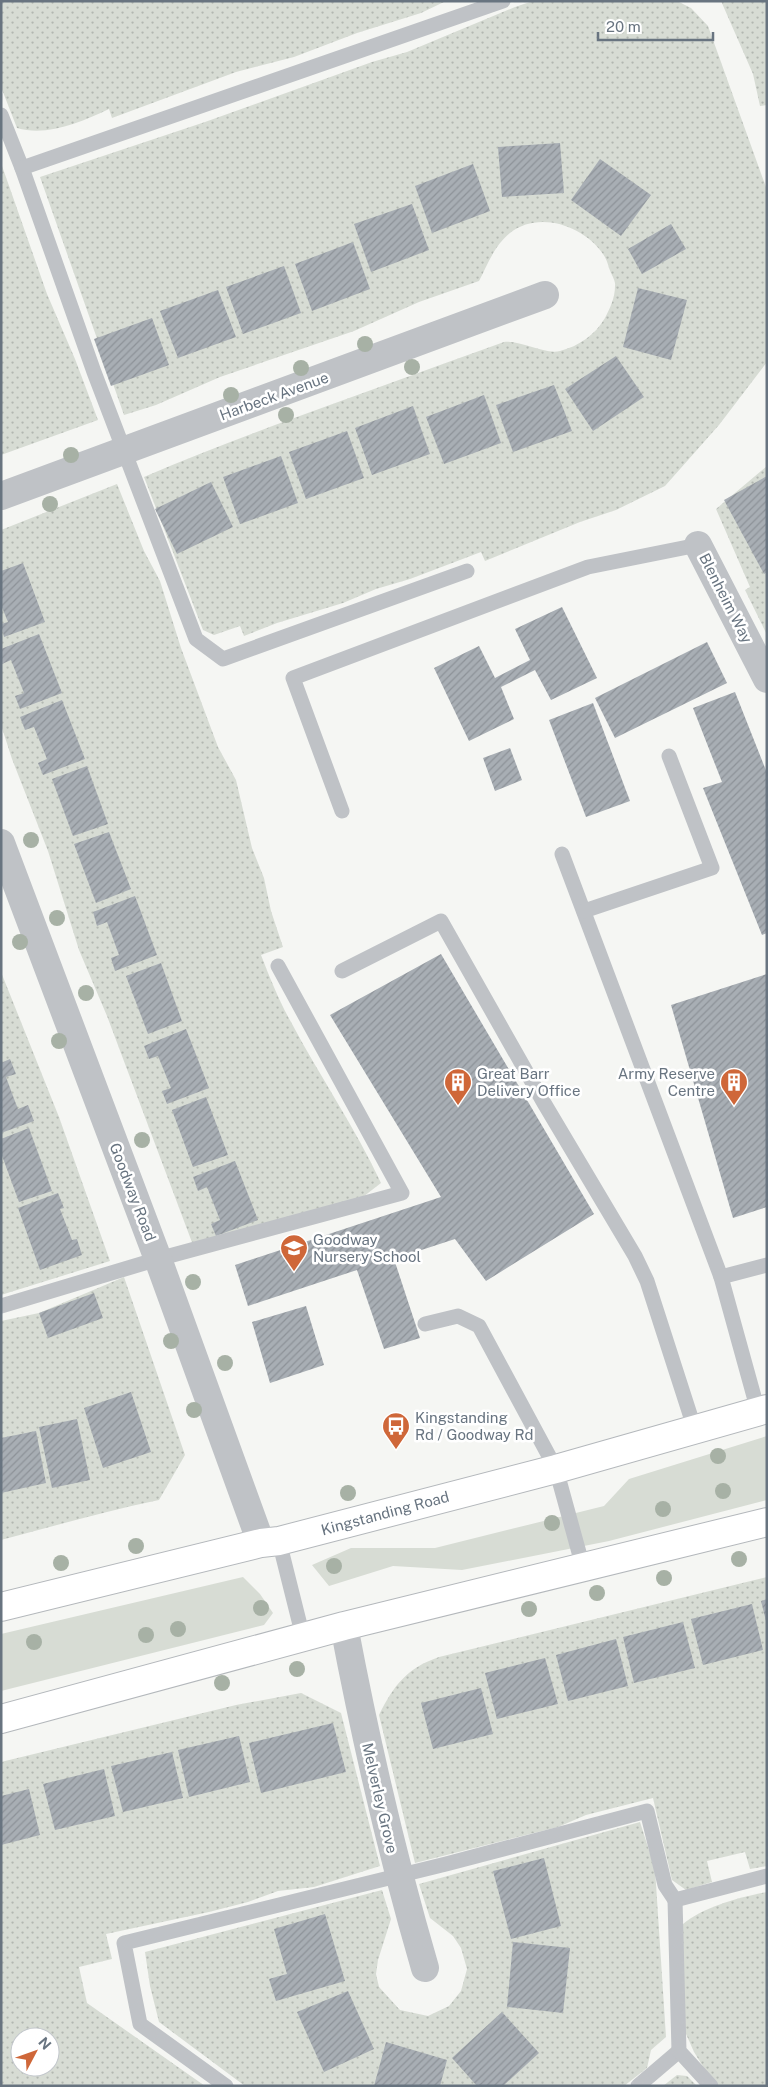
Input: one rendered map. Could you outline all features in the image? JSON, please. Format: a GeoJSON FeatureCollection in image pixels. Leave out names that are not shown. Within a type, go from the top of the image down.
{"type":"FeatureCollection","features":[{"type":"Feature","properties":{"kind":"main road","name":"Kingstanding Road"},"geometry":{"type":"LineString","coordinates":[[1,1607],[556,1470],[762,1410]]}},
{"type":"Feature","properties":{"kind":"main road"},"geometry":{"type":"LineString","coordinates":[[1,1719],[344,1626],[767,1522]]}},
{"type":"Feature","properties":{"kind":"street","name":"Harbeck Avenue"},"geometry":{"type":"LineString","coordinates":[[1,496],[545,295]]}},
{"type":"Feature","properties":{"kind":"street","name":"Blenheim Way"},"geometry":{"type":"LineString","coordinates":[[698,545],[767,679]]}},
{"type":"Feature","properties":{"kind":"street","name":"Goodway Road"},"geometry":{"type":"LineString","coordinates":[[1,843],[158,1259],[270,1542]]}},
{"type":"Feature","properties":{"kind":"street","name":"Melverley Grove"},"geometry":{"type":"LineString","coordinates":[[344,1626],[359,1707],[398,1876],[425,1968]]}},
{"type":"Feature","properties":{"kind":"lane"},"geometry":{"type":"LineString","coordinates":[[22,168],[503,1]]}},
{"type":"Feature","properties":{"kind":"lane"},"geometry":{"type":"LineString","coordinates":[[1,115],[22,168],[91,363],[196,639],[223,659],[467,571]]}},
{"type":"Feature","properties":{"kind":"lane"},"geometry":{"type":"LineString","coordinates":[[342,812],[293,678],[588,567],[698,545]]}},
{"type":"Feature","properties":{"kind":"lane"},"geometry":{"type":"LineString","coordinates":[[584,911],[712,868],[669,756]]}},
{"type":"Feature","properties":{"kind":"lane"},"geometry":{"type":"LineString","coordinates":[[562,854],[721,1277],[762,1410]]}},
{"type":"Feature","properties":{"kind":"lane"},"geometry":{"type":"LineString","coordinates":[[342,971],[441,921],[635,1256],[647,1281],[695,1430]]}},
{"type":"Feature","properties":{"kind":"lane"},"geometry":{"type":"LineString","coordinates":[[1,1306],[158,1259],[402,1193],[278,966]]}},
{"type":"Feature","properties":{"kind":"lane"},"geometry":{"type":"LineString","coordinates":[[721,1277],[767,1265]]}},
{"type":"Feature","properties":{"kind":"lane"},"geometry":{"type":"LineString","coordinates":[[425,1324],[458,1316],[479,1326],[556,1470],[583,1567]]}},
{"type":"Feature","properties":{"kind":"lane"},"geometry":{"type":"LineString","coordinates":[[270,1542],[303,1637]]}},
{"type":"Feature","properties":{"kind":"lane"},"geometry":{"type":"LineString","coordinates":[[226,2086],[140,2024],[124,1943],[398,1876],[647,1811],[665,1884],[675,1900],[679,2051],[711,2086]]}},
{"type":"Feature","properties":{"kind":"lane"},"geometry":{"type":"LineString","coordinates":[[675,1900],[767,1876]]}},
{"type":"Feature","properties":{"kind":"lane"},"geometry":{"type":"LineString","coordinates":[[638,2086],[679,2051]]}},
{"type":"Feature","properties":{"kind":"shaded area"},"geometry":{"type":"Polygon","coordinates":[[[1,1],[446,1],[421,13],[357,33],[294,57],[236,72],[112,118],[109,109],[64,127],[40,131],[17,128],[1,87],[1,1]]]}},
{"type":"Feature","properties":{"kind":"shaded area"},"geometry":{"type":"Polygon","coordinates":[[[533,1],[677,1],[691,8],[708,26],[767,190],[767,362],[719,425],[665,486],[616,510],[580,522],[485,561],[481,552],[410,579],[376,589],[343,603],[277,623],[244,636],[240,626],[214,635],[203,630],[144,477],[275,425],[504,342],[517,343],[554,352],[574,346],[591,335],[605,318],[614,295],[614,280],[604,256],[595,244],[585,236],[560,224],[547,222],[522,226],[504,238],[479,281],[419,302],[354,331],[220,377],[156,405],[124,415],[40,177],[205,122],[372,62],[407,52],[533,1]]]}},
{"type":"Feature","properties":{"kind":"shaded area"},"geometry":{"type":"Polygon","coordinates":[[[721,1],[767,1],[767,105],[760,106],[753,74],[721,1]]]}},
{"type":"Feature","properties":{"kind":"shaded area"},"geometry":{"type":"Polygon","coordinates":[[[1,163],[47,294],[75,359],[98,420],[1,455],[1,163]]]}},
{"type":"Feature","properties":{"kind":"shaded area"},"geometry":{"type":"Polygon","coordinates":[[[767,466],[767,635],[745,590],[750,587],[716,509],[767,466]]]}},
{"type":"Feature","properties":{"kind":"shaded area"},"geometry":{"type":"Polygon","coordinates":[[[117,484],[144,551],[160,581],[181,648],[218,747],[236,780],[252,848],[264,878],[271,911],[283,947],[261,955],[287,1014],[360,1142],[381,1183],[359,1200],[193,1245],[107,1016],[79,950],[48,851],[12,759],[1,725],[1,530],[117,484]]]}},
{"type":"Feature","properties":{"kind":"shaded area"},"geometry":{"type":"Polygon","coordinates":[[[1,972],[59,1117],[110,1261],[1,1295],[1,972]]]}},
{"type":"Feature","properties":{"kind":"shaded area"},"geometry":{"type":"Polygon","coordinates":[[[124,1277],[185,1455],[159,1500],[1,1540],[1,1321],[39,1313],[124,1277]]]}},
{"type":"Feature","properties":{"kind":"shaded area"},"geometry":{"type":"Polygon","coordinates":[[[767,1436],[767,1500],[609,1541],[462,1570],[393,1566],[329,1586],[312,1565],[351,1548],[435,1548],[604,1506],[629,1479],[767,1436]]]}},
{"type":"Feature","properties":{"kind":"shaded area"},"geometry":{"type":"Polygon","coordinates":[[[243,1577],[260,1594],[273,1613],[264,1625],[1,1691],[1,1634],[243,1577]]]}},
{"type":"Feature","properties":{"kind":"shaded area"},"geometry":{"type":"Polygon","coordinates":[[[767,1577],[767,1866],[750,1869],[745,1852],[707,1861],[712,1882],[686,1890],[672,1880],[653,1798],[586,1815],[558,1827],[415,1863],[379,1715],[396,1686],[410,1672],[418,1666],[439,1657],[767,1577]]]}},
{"type":"Feature","properties":{"kind":"shaded area"},"geometry":{"type":"Polygon","coordinates":[[[301,1693],[341,1713],[380,1866],[314,1887],[278,1891],[248,1902],[209,1912],[106,1934],[112,1959],[79,1967],[87,2003],[205,2086],[1,2086],[1,1762],[236,1705],[301,1693]]]}},
{"type":"Feature","properties":{"kind":"shaded area"},"geometry":{"type":"Polygon","coordinates":[[[640,1822],[655,1869],[666,2037],[651,2050],[647,2068],[624,2086],[245,2086],[159,2022],[150,1986],[145,1952],[382,1890],[391,1919],[378,1960],[376,1974],[379,1987],[400,2010],[428,2016],[449,2006],[461,1991],[467,1969],[461,1948],[453,1936],[430,1918],[419,1884],[640,1822]]]}},
{"type":"Feature","properties":{"kind":"shaded area"},"geometry":{"type":"Polygon","coordinates":[[[767,1892],[767,2086],[715,2086],[694,2052],[683,2027],[682,1925],[711,1908],[767,1892]]]}},
{"type":"Feature","properties":{"kind":"shaded area"},"geometry":{"type":"Polygon","coordinates":[[[677,2075],[687,2076],[697,2086],[663,2086],[677,2075]]]}},
{"type":"Feature","properties":{"kind":"building"},"geometry":{"type":"Polygon","coordinates":[[[560,143],[564,193],[502,197],[498,147],[560,143]]]}},
{"type":"Feature","properties":{"kind":"building"},"geometry":{"type":"Polygon","coordinates":[[[600,159],[651,195],[621,236],[571,200],[600,159]]]}},
{"type":"Feature","properties":{"kind":"building"},"geometry":{"type":"Polygon","coordinates":[[[473,164],[490,211],[432,233],[415,186],[473,164]]]}},
{"type":"Feature","properties":{"kind":"building"},"geometry":{"type":"Polygon","coordinates":[[[412,204],[429,250],[371,272],[354,224],[412,204]]]}},
{"type":"Feature","properties":{"kind":"building"},"geometry":{"type":"Polygon","coordinates":[[[671,224],[686,249],[642,274],[628,249],[671,224]]]}},
{"type":"Feature","properties":{"kind":"building"},"geometry":{"type":"Polygon","coordinates":[[[353,242],[370,289],[312,311],[295,264],[353,242]]]}},
{"type":"Feature","properties":{"kind":"building"},"geometry":{"type":"Polygon","coordinates":[[[284,266],[301,313],[243,334],[226,287],[284,266]]]}},
{"type":"Feature","properties":{"kind":"building"},"geometry":{"type":"Polygon","coordinates":[[[638,288],[687,300],[671,360],[623,347],[638,288]]]}},
{"type":"Feature","properties":{"kind":"building"},"geometry":{"type":"Polygon","coordinates":[[[218,290],[236,337],[178,358],[160,311],[218,290]]]}},
{"type":"Feature","properties":{"kind":"building"},"geometry":{"type":"Polygon","coordinates":[[[152,318],[169,365],[111,386],[94,339],[152,318]]]}},
{"type":"Feature","properties":{"kind":"building"},"geometry":{"type":"Polygon","coordinates":[[[616,356],[644,397],[593,431],[565,389],[616,356]]]}},
{"type":"Feature","properties":{"kind":"building"},"geometry":{"type":"Polygon","coordinates":[[[554,385],[572,431],[513,452],[496,405],[554,385]]]}},
{"type":"Feature","properties":{"kind":"building"},"geometry":{"type":"Polygon","coordinates":[[[484,395],[501,443],[444,464],[426,417],[484,395]]]}},
{"type":"Feature","properties":{"kind":"building"},"geometry":{"type":"Polygon","coordinates":[[[413,406],[430,454],[372,475],[355,428],[413,406]]]}},
{"type":"Feature","properties":{"kind":"building"},"geometry":{"type":"Polygon","coordinates":[[[347,431],[364,478],[306,499],[289,452],[347,431]]]}},
{"type":"Feature","properties":{"kind":"building"},"geometry":{"type":"Polygon","coordinates":[[[281,456],[298,503],[240,524],[223,477],[281,456]]]}},
{"type":"Feature","properties":{"kind":"building"},"geometry":{"type":"Polygon","coordinates":[[[767,476],[767,572],[764,574],[724,500],[767,476]]]}},
{"type":"Feature","properties":{"kind":"building"},"geometry":{"type":"Polygon","coordinates":[[[211,482],[233,527],[177,554],[155,509],[211,482]]]}},
{"type":"Feature","properties":{"kind":"building"},"geometry":{"type":"Polygon","coordinates":[[[23,563],[45,622],[4,637],[1,624],[8,622],[1,605],[1,571],[23,563]]]}},
{"type":"Feature","properties":{"kind":"building"},"geometry":{"type":"Polygon","coordinates":[[[562,607],[597,678],[551,700],[535,670],[501,687],[514,719],[469,741],[434,668],[479,646],[495,678],[530,660],[515,629],[562,607]]]}},
{"type":"Feature","properties":{"kind":"building"},"geometry":{"type":"Polygon","coordinates":[[[39,634],[62,693],[20,709],[15,696],[24,693],[11,660],[2,664],[1,649],[39,634]]]}},
{"type":"Feature","properties":{"kind":"building"},"geometry":{"type":"Polygon","coordinates":[[[707,642],[727,683],[615,738],[595,698],[707,642]]]}},
{"type":"Feature","properties":{"kind":"building"},"geometry":{"type":"Polygon","coordinates":[[[735,692],[767,773],[767,933],[762,935],[703,788],[722,782],[693,708],[735,692]]]}},
{"type":"Feature","properties":{"kind":"building"},"geometry":{"type":"Polygon","coordinates":[[[62,700],[85,759],[43,775],[38,763],[47,759],[34,727],[25,730],[20,717],[62,700]]]}},
{"type":"Feature","properties":{"kind":"building"},"geometry":{"type":"Polygon","coordinates":[[[593,703],[630,801],[586,817],[549,720],[593,703]]]}},
{"type":"Feature","properties":{"kind":"building"},"geometry":{"type":"Polygon","coordinates":[[[510,748],[522,780],[495,791],[483,758],[510,748]]]}},
{"type":"Feature","properties":{"kind":"building"},"geometry":{"type":"Polygon","coordinates":[[[87,766],[108,824],[73,836],[52,779],[87,766]]]}},
{"type":"Feature","properties":{"kind":"building"},"geometry":{"type":"Polygon","coordinates":[[[109,832],[131,889],[96,903],[74,844],[109,832]]]}},
{"type":"Feature","properties":{"kind":"building"},"geometry":{"type":"Polygon","coordinates":[[[135,896],[157,955],[115,971],[111,958],[119,955],[107,922],[97,926],[93,912],[135,896]]]}},
{"type":"Feature","properties":{"kind":"building","name":"Great Barr Delivery Office"},"geometry":{"type":"Polygon","coordinates":[[[441,954],[594,1214],[486,1281],[455,1239],[394,1259],[420,1338],[384,1349],[357,1270],[248,1306],[235,1265],[441,1197],[330,1015],[441,954]]]}},
{"type":"Feature","properties":{"kind":"building"},"geometry":{"type":"Polygon","coordinates":[[[161,963],[182,1021],[148,1034],[126,976],[161,963]]]}},
{"type":"Feature","properties":{"kind":"building","name":"Army Reserve Centre"},"geometry":{"type":"Polygon","coordinates":[[[767,974],[767,1207],[733,1218],[671,1005],[767,974]]]}},
{"type":"Feature","properties":{"kind":"building"},"geometry":{"type":"Polygon","coordinates":[[[186,1029],[209,1088],[167,1104],[162,1091],[171,1088],[158,1056],[149,1059],[144,1046],[186,1029]]]}},
{"type":"Feature","properties":{"kind":"building"},"geometry":{"type":"Polygon","coordinates":[[[10,1059],[16,1074],[6,1077],[18,1109],[28,1105],[34,1121],[1,1133],[1,1063],[10,1059]]]}},
{"type":"Feature","properties":{"kind":"building"},"geometry":{"type":"Polygon","coordinates":[[[206,1097],[228,1155],[193,1167],[172,1110],[206,1097]]]}},
{"type":"Feature","properties":{"kind":"building"},"geometry":{"type":"Polygon","coordinates":[[[29,1128],[52,1191],[19,1202],[1,1153],[1,1139],[29,1128]]]}},
{"type":"Feature","properties":{"kind":"building"},"geometry":{"type":"Polygon","coordinates":[[[235,1161],[258,1220],[216,1236],[211,1224],[220,1220],[207,1187],[198,1191],[193,1177],[235,1161]]]}},
{"type":"Feature","properties":{"kind":"building"},"geometry":{"type":"Polygon","coordinates":[[[58,1193],[64,1208],[60,1209],[72,1240],[77,1239],[82,1255],[40,1270],[18,1208],[58,1193]]]}},
{"type":"Feature","properties":{"kind":"building"},"geometry":{"type":"Polygon","coordinates":[[[94,1293],[103,1318],[48,1338],[39,1313],[94,1293]]]}},
{"type":"Feature","properties":{"kind":"building","name":"Goodway Nursery School"},"geometry":{"type":"Polygon","coordinates":[[[306,1306],[324,1365],[270,1383],[252,1322],[306,1306]]]}},
{"type":"Feature","properties":{"kind":"building"},"geometry":{"type":"Polygon","coordinates":[[[131,1392],[151,1452],[103,1468],[84,1408],[131,1392]]]}},
{"type":"Feature","properties":{"kind":"building"},"geometry":{"type":"Polygon","coordinates":[[[77,1419],[90,1480],[52,1488],[39,1427],[77,1419]]]}},
{"type":"Feature","properties":{"kind":"building"},"geometry":{"type":"Polygon","coordinates":[[[36,1431],[46,1483],[1,1493],[1,1438],[36,1431]]]}},
{"type":"Feature","properties":{"kind":"building"},"geometry":{"type":"Polygon","coordinates":[[[767,1599],[767,1621],[766,1621],[761,1601],[767,1599]]]}},
{"type":"Feature","properties":{"kind":"building"},"geometry":{"type":"Polygon","coordinates":[[[752,1604],[763,1650],[703,1665],[691,1619],[752,1604]]]}},
{"type":"Feature","properties":{"kind":"building"},"geometry":{"type":"Polygon","coordinates":[[[683,1622],[695,1668],[634,1683],[623,1637],[683,1622]]]}},
{"type":"Feature","properties":{"kind":"building"},"geometry":{"type":"Polygon","coordinates":[[[616,1639],[628,1686],[568,1701],[556,1655],[616,1639]]]}},
{"type":"Feature","properties":{"kind":"building"},"geometry":{"type":"Polygon","coordinates":[[[545,1658],[558,1704],[497,1719],[485,1673],[545,1658]]]}},
{"type":"Feature","properties":{"kind":"building"},"geometry":{"type":"Polygon","coordinates":[[[481,1688],[493,1734],[433,1749],[421,1703],[481,1688]]]}},
{"type":"Feature","properties":{"kind":"building"},"geometry":{"type":"Polygon","coordinates":[[[333,1723],[346,1772],[261,1793],[249,1743],[333,1723]]]}},
{"type":"Feature","properties":{"kind":"building"},"geometry":{"type":"Polygon","coordinates":[[[239,1736],[250,1782],[189,1797],[178,1750],[239,1736]]]}},
{"type":"Feature","properties":{"kind":"building"},"geometry":{"type":"Polygon","coordinates":[[[172,1752],[183,1798],[123,1812],[111,1766],[172,1752]]]}},
{"type":"Feature","properties":{"kind":"building"},"geometry":{"type":"Polygon","coordinates":[[[104,1769],[115,1816],[55,1830],[43,1784],[104,1769]]]}},
{"type":"Feature","properties":{"kind":"building"},"geometry":{"type":"Polygon","coordinates":[[[29,1789],[40,1835],[1,1845],[1,1796],[29,1789]]]}},
{"type":"Feature","properties":{"kind":"building"},"geometry":{"type":"Polygon","coordinates":[[[544,1858],[561,1926],[511,1939],[493,1871],[544,1858]]]}},
{"type":"Feature","properties":{"kind":"building"},"geometry":{"type":"Polygon","coordinates":[[[325,1914],[345,1981],[276,2001],[269,1979],[287,1974],[274,1929],[325,1914]]]}},
{"type":"Feature","properties":{"kind":"building"},"geometry":{"type":"Polygon","coordinates":[[[513,1942],[570,1948],[563,2013],[507,2007],[513,1942]]]}},
{"type":"Feature","properties":{"kind":"building"},"geometry":{"type":"Polygon","coordinates":[[[348,1991],[374,2049],[324,2072],[297,2012],[348,1991]]]}},
{"type":"Feature","properties":{"kind":"building"},"geometry":{"type":"Polygon","coordinates":[[[502,2012],[539,2053],[503,2086],[477,2086],[452,2058],[502,2012]]]}},
{"type":"Feature","properties":{"kind":"building"},"geometry":{"type":"Polygon","coordinates":[[[386,2042],[447,2060],[440,2086],[374,2086],[386,2042]]]}},
{"type":"Feature","properties":{"kind":"place","name":"Great Barr Delivery Office"},"geometry":{"type":"Point","coordinates":[458,1106]}},
{"type":"Feature","properties":{"kind":"place","name":"Army Reserve Centre"},"geometry":{"type":"Point","coordinates":[734,1106]}},
{"type":"Feature","properties":{"kind":"place","name":"Goodway Nursery School"},"geometry":{"type":"Point","coordinates":[294,1272]}},
{"type":"Feature","properties":{"kind":"place","name":"Kingstanding Rd / Goodway Rd"},"geometry":{"type":"Point","coordinates":[396,1450]}}]}
